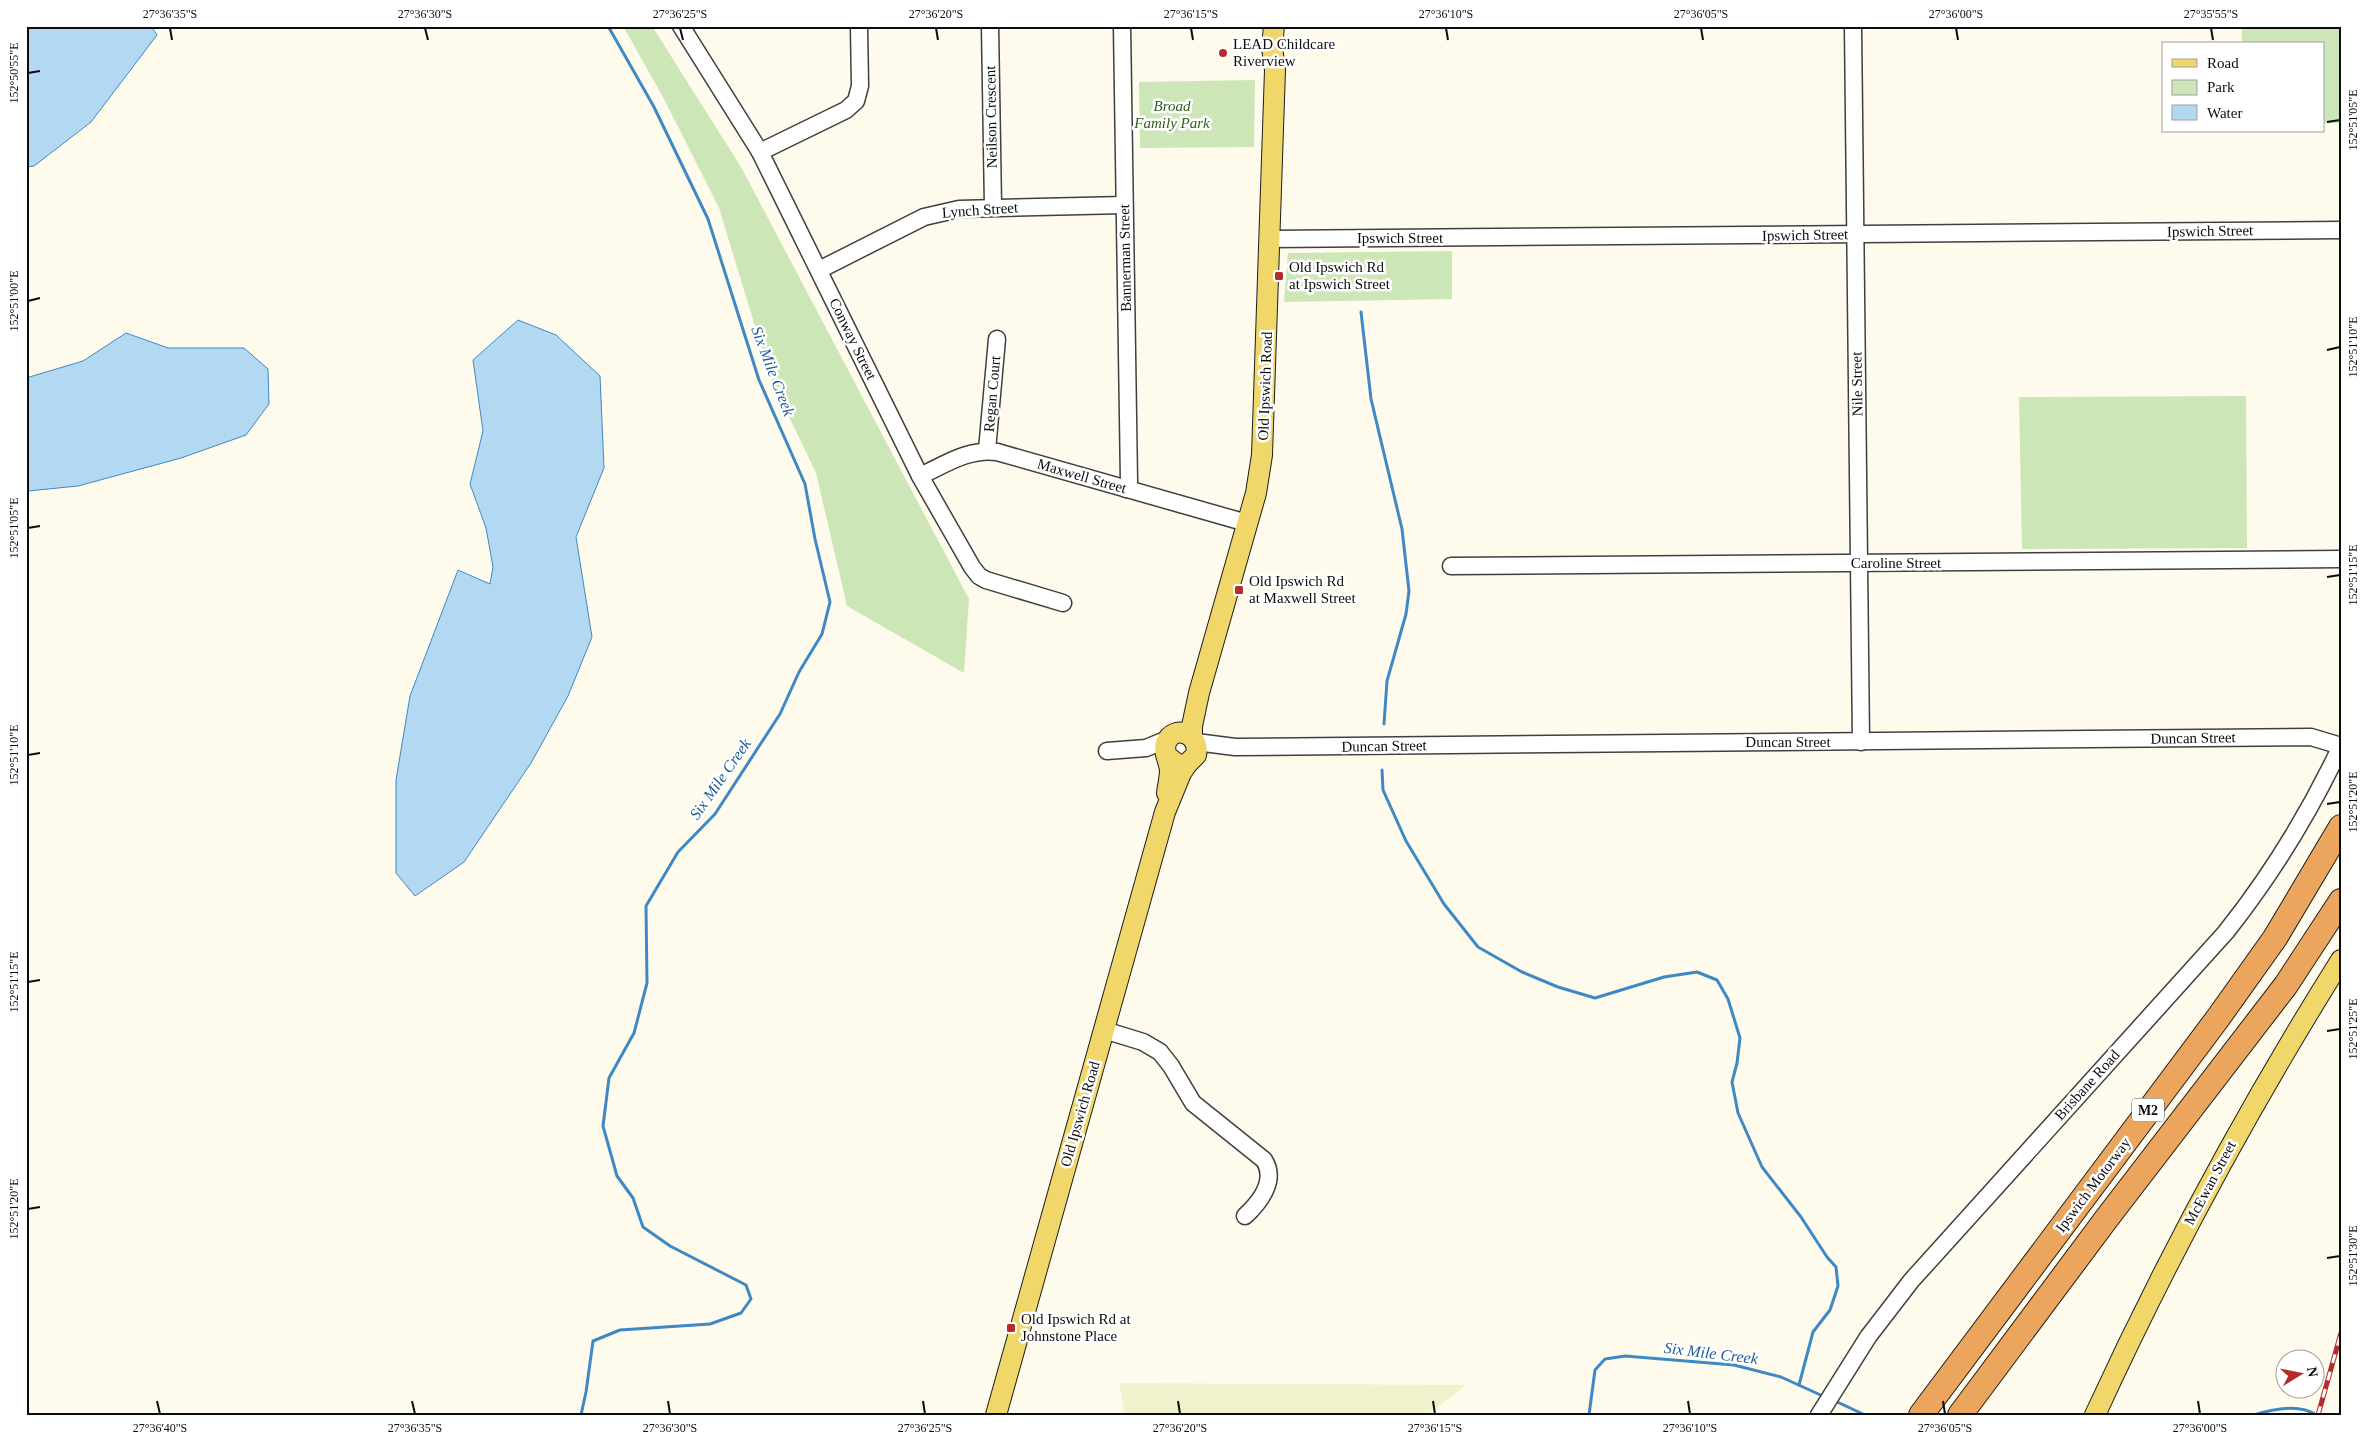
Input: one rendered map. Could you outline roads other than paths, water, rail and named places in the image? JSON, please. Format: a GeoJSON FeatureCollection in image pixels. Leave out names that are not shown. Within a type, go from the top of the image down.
{"type":"FeatureCollection","features":[{"type":"Feature","properties":{"kind":"highway","name":"Ipswich Motorway"},"geometry":{"type":"LineString","coordinates":[[1921,1415],[2218,1018],[2275,938],[2341,827]]}},
{"type":"Feature","properties":{"kind":"highway","name":"Ipswich Motorway"},"geometry":{"type":"LineString","coordinates":[[1966,1408],[2107,1218],[2268,1008],[2341,902]]}},
{"type":"Feature","properties":{"kind":"main road","name":"Old Ipswich Road"},"geometry":{"type":"LineString","coordinates":[[1274,26],[1272,47],[1275,70]]}},
{"type":"Feature","properties":{"kind":"main road","name":"Old Ipswich Road"},"geometry":{"type":"LineString","coordinates":[[996,1415],[1165,812],[1181,772],[1180,748],[1199,693],[1248,523],[1258,478],[1263,438],[1275,70],[1283,26]]}},
{"type":"Feature","properties":{"kind":"main road","name":"McEwan Street"},"geometry":{"type":"LineString","coordinates":[[2095,1415],[2158,1280],[2220,1163],[2289,1044],[2341,960]]}},
{"type":"Feature","properties":{"kind":"street","name":"Conway Street"},"geometry":{"type":"LineString","coordinates":[[681,26],[760,152],[920,476],[979,576],[994,583],[1063,602]]}},
{"type":"Feature","properties":{"kind":"street"},"geometry":{"type":"LineString","coordinates":[[760,152],[846,110],[856,101],[860,86],[859,26]]}},
{"type":"Feature","properties":{"kind":"street","name":"Neilson Crescent"},"geometry":{"type":"LineString","coordinates":[[990,26],[993,208]]}},
{"type":"Feature","properties":{"kind":"street","name":"Bannerman Street"},"geometry":{"type":"LineString","coordinates":[[1122,26],[1129,482],[1126,489]]}},
{"type":"Feature","properties":{"kind":"street","name":"Nile Street"},"geometry":{"type":"LineString","coordinates":[[1853,26],[1861,742]]}},
{"type":"Feature","properties":{"kind":"street","name":"Lynch Street"},"geometry":{"type":"LineString","coordinates":[[819,270],[931,214],[958,208],[1124,205]]}},
{"type":"Feature","properties":{"kind":"street","name":"Ipswich Street"},"geometry":{"type":"LineString","coordinates":[[1270,239],[2341,230]]}},
{"type":"Feature","properties":{"kind":"street","name":"Regan Court"},"geometry":{"type":"LineString","coordinates":[[987,450],[997,338]]}},
{"type":"Feature","properties":{"kind":"street"},"geometry":{"type":"LineString","coordinates":[[920,476],[968,454],[987,450]]}},
{"type":"Feature","properties":{"kind":"street","name":"Maxwell Street"},"geometry":{"type":"LineString","coordinates":[[987,450],[1248,523]]}},
{"type":"Feature","properties":{"kind":"street","name":"Caroline Street"},"geometry":{"type":"LineString","coordinates":[[1451,566],[2341,559]]}},
{"type":"Feature","properties":{"kind":"street","name":"Duncan Street"},"geometry":{"type":"LineString","coordinates":[[1107,751],[1146,748],[1390,745],[2311,737],[2341,746]]}},
{"type":"Feature","properties":{"kind":"street","name":"Brisbane Road"},"geometry":{"type":"LineString","coordinates":[[1819,1415],[1868,1337],[1938,1249],[2232,926],[2291,842],[2310,810],[2341,746]]}},
{"type":"Feature","properties":{"kind":"street"},"geometry":{"type":"LineString","coordinates":[[1104,1030],[1143,1042],[1160,1052],[1171,1066],[1187,1095],[1199,1109],[1264,1160],[1268,1169],[1267,1183],[1256,1206],[1245,1216]]}},
{"type":"Feature","properties":{"kind":"water"},"geometry":{"type":"Polygon","coordinates":[[[26,26],[151,26],[157,35],[91,122],[34,166],[26,167],[26,26]]]}},
{"type":"Feature","properties":{"kind":"water"},"geometry":{"type":"Polygon","coordinates":[[[518,320],[556,335],[600,376],[604,468],[576,537],[592,637],[568,696],[531,763],[464,862],[415,896],[396,873],[396,780],[410,696],[458,570],[490,584],[493,567],[486,528],[470,484],[483,431],[473,360],[518,320]]]}},
{"type":"Feature","properties":{"kind":"water"},"geometry":{"type":"Polygon","coordinates":[[[126,333],[168,348],[244,348],[268,369],[269,404],[246,435],[181,458],[78,486],[28,491],[26,378],[83,361],[126,333]]]}},
{"type":"Feature","properties":{"kind":"waterway","name":"Six Mile Creek"},"geometry":{"type":"LineString","coordinates":[[581,1415],[593,1341],[620,1330],[710,1324],[741,1313],[751,1299],[746,1285],[670,1246],[643,1227],[633,1198],[617,1176],[603,1126],[609,1078],[634,1033],[647,983],[646,906],[678,852],[715,814],[780,714],[799,672],[822,634],[830,602],[815,539],[805,484],[759,380],[708,219],[654,107],[608,26]]}},
{"type":"Feature","properties":{"kind":"waterway"},"geometry":{"type":"LineString","coordinates":[[1361,312],[1371,399],[1402,529],[1409,591],[1406,614],[1387,681],[1384,724]]}},
{"type":"Feature","properties":{"kind":"waterway"},"geometry":{"type":"LineString","coordinates":[[1382,770],[1383,790],[1406,841],[1444,904],[1478,947],[1522,972],[1558,987],[1595,998],[1664,977],[1697,972],[1717,980],[1728,999],[1740,1038],[1737,1063],[1732,1082],[1738,1113],[1762,1167],[1801,1217],[1827,1257],[1836,1267],[1838,1286],[1830,1310],[1813,1332],[1799,1385]]}},
{"type":"Feature","properties":{"kind":"waterway","name":"Six Mile Creek"},"geometry":{"type":"LineString","coordinates":[[1589,1415],[1595,1370],[1605,1359],[1625,1356],[1734,1365],[1781,1377],[1825,1397]]}},
{"type":"Feature","properties":{"kind":"waterway","name":"Six Mile Creek"},"geometry":{"type":"LineString","coordinates":[[1833,1400],[1865,1415]]}},
{"type":"Feature","properties":{"kind":"waterway","name":"Six Mile Creek"},"geometry":{"type":"LineString","coordinates":[[2254,1415],[2286,1408],[2302,1409],[2316,1415]]}},
{"type":"Feature","properties":{"kind":"railway"},"geometry":{"type":"LineString","coordinates":[[2318,1415],[2341,1333]]}},
{"type":"Feature","properties":{"kind":"place","name":"LEAD Childcare Riverview"},"geometry":{"type":"Point","coordinates":[1223,53]}},
{"type":"Feature","properties":{"kind":"place","name":"Old Ipswich Rd at Ipswich Street"},"geometry":{"type":"Point","coordinates":[1279,276]}},
{"type":"Feature","properties":{"kind":"place","name":"Old Ipswich Rd at Maxwell Street"},"geometry":{"type":"Point","coordinates":[1239,590]}},
{"type":"Feature","properties":{"kind":"place","name":"Old Ipswich Rd at Johnstone Place"},"geometry":{"type":"Point","coordinates":[1011,1328]}},
{"type":"Feature","properties":{"kind":"park label","name":"Broad Family Park"},"geometry":{"type":"Point","coordinates":[1172,114]}}]}
